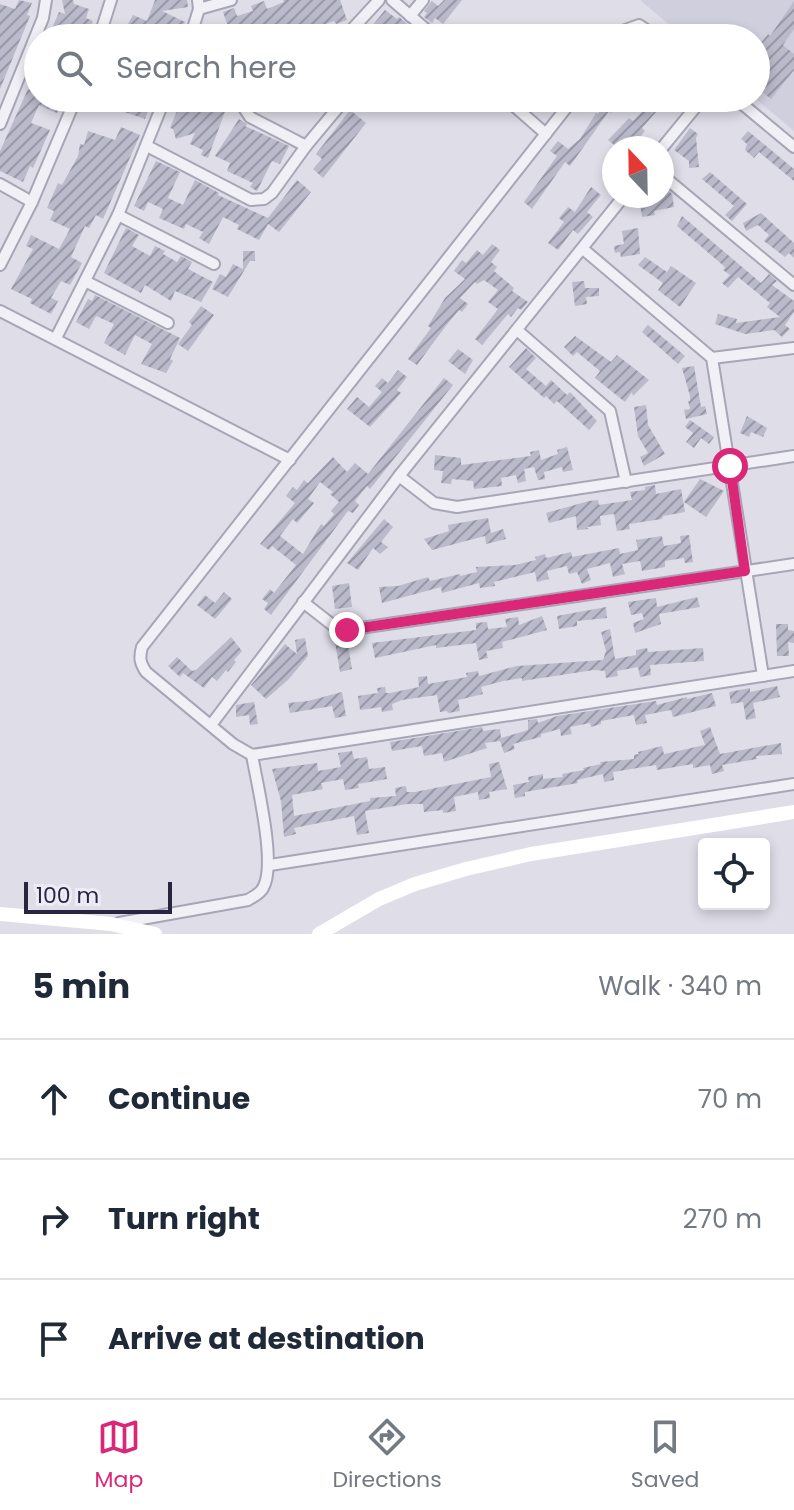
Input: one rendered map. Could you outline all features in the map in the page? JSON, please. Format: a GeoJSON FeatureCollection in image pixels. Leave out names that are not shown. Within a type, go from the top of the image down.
{"type":"FeatureCollection","features":[{"type":"Feature","properties":{"kind":"main road"},"geometry":{"type":"LineString","coordinates":[[319,934],[379,899],[415,884],[466,869],[531,854],[794,812]]}},
{"type":"Feature","properties":{"kind":"main road"},"geometry":{"type":"LineString","coordinates":[[0,914],[111,924],[155,934]]}},
{"type":"Feature","properties":{"kind":"street"},"geometry":{"type":"LineString","coordinates":[[41,24],[46,0]]}},
{"type":"Feature","properties":{"kind":"street"},"geometry":{"type":"LineString","coordinates":[[103,24],[111,0]]}},
{"type":"Feature","properties":{"kind":"street"},"geometry":{"type":"LineString","coordinates":[[198,5],[231,0]]}},
{"type":"Feature","properties":{"kind":"street"},"geometry":{"type":"LineString","coordinates":[[357,24],[379,0]]}},
{"type":"Feature","properties":{"kind":"street"},"geometry":{"type":"LineString","coordinates":[[392,0],[419,24]]}},
{"type":"Feature","properties":{"kind":"street"},"geometry":{"type":"LineString","coordinates":[[410,16],[423,0]]}},
{"type":"Feature","properties":{"kind":"street"},"geometry":{"type":"LineString","coordinates":[[0,122],[24,64]]}},
{"type":"Feature","properties":{"kind":"street"},"geometry":{"type":"LineString","coordinates":[[0,265],[32,202],[70,112]]}},
{"type":"Feature","properties":{"kind":"street"},"geometry":{"type":"LineString","coordinates":[[56,338],[118,215],[147,146],[157,112]]}},
{"type":"Feature","properties":{"kind":"street"},"geometry":{"type":"LineString","coordinates":[[247,112],[250,117],[306,146]]}},
{"type":"Feature","properties":{"kind":"street"},"geometry":{"type":"LineString","coordinates":[[147,146],[257,201],[272,193],[334,112]]}},
{"type":"Feature","properties":{"kind":"street"},"geometry":{"type":"LineString","coordinates":[[521,112],[546,134]]}},
{"type":"Feature","properties":{"kind":"street"},"geometry":{"type":"LineString","coordinates":[[563,112],[142,647],[139,656],[146,672],[242,751],[252,755],[794,671]]}},
{"type":"Feature","properties":{"kind":"street"},"geometry":{"type":"LineString","coordinates":[[672,136],[692,112]]}},
{"type":"Feature","properties":{"kind":"street"},"geometry":{"type":"LineString","coordinates":[[752,112],[794,147]]}},
{"type":"Feature","properties":{"kind":"street"},"geometry":{"type":"LineString","coordinates":[[0,184],[32,202]]}},
{"type":"Feature","properties":{"kind":"street"},"geometry":{"type":"LineString","coordinates":[[674,185],[794,285]]}},
{"type":"Feature","properties":{"kind":"street"},"geometry":{"type":"LineString","coordinates":[[211,725],[399,476],[615,208]]}},
{"type":"Feature","properties":{"kind":"street"},"geometry":{"type":"LineString","coordinates":[[118,215],[214,264]]}},
{"type":"Feature","properties":{"kind":"street"},"geometry":{"type":"LineString","coordinates":[[583,249],[712,358],[763,676]]}},
{"type":"Feature","properties":{"kind":"street"},"geometry":{"type":"LineString","coordinates":[[85,281],[168,323]]}},
{"type":"Feature","properties":{"kind":"street"},"geometry":{"type":"LineString","coordinates":[[0,311],[290,460]]}},
{"type":"Feature","properties":{"kind":"street"},"geometry":{"type":"LineString","coordinates":[[517,330],[610,411],[626,482]]}},
{"type":"Feature","properties":{"kind":"street"},"geometry":{"type":"LineString","coordinates":[[712,358],[794,348]]}},
{"type":"Feature","properties":{"kind":"street"},"geometry":{"type":"LineString","coordinates":[[399,476],[434,503],[445,507],[794,456]]}},
{"type":"Feature","properties":{"kind":"street"},"geometry":{"type":"LineString","coordinates":[[303,602],[335,627],[347,630],[794,564]]}},
{"type":"Feature","properties":{"kind":"street"},"geometry":{"type":"LineString","coordinates":[[111,924],[248,900],[259,894],[265,886],[270,865],[252,755]]}},
{"type":"Feature","properties":{"kind":"street"},"geometry":{"type":"LineString","coordinates":[[270,865],[794,784]]}},
{"type":"Feature","properties":{"kind":"shaded area"},"geometry":{"type":"Polygon","coordinates":[[[640,0],[794,0],[794,131],[770,111],[770,24],[668,24],[640,0]]]}},
{"type":"Feature","properties":{"kind":"building"},"geometry":{"type":"Polygon","coordinates":[[[19,0],[32,3],[27,15],[30,16],[24,24],[0,89],[0,4],[15,9],[19,0]]]}},
{"type":"Feature","properties":{"kind":"building"},"geometry":{"type":"Polygon","coordinates":[[[62,0],[73,0],[74,4],[89,9],[86,18],[93,21],[92,24],[54,24],[59,12],[65,14],[62,0]]]}},
{"type":"Feature","properties":{"kind":"building"},"geometry":{"type":"Polygon","coordinates":[[[155,0],[187,0],[188,7],[162,11],[184,24],[128,24],[133,15],[147,21],[155,0]]]}},
{"type":"Feature","properties":{"kind":"building"},"geometry":{"type":"Polygon","coordinates":[[[340,0],[347,20],[336,24],[334,21],[326,24],[227,24],[223,12],[234,8],[237,16],[253,11],[251,6],[264,1],[267,9],[284,2],[340,0]]]}},
{"type":"Feature","properties":{"kind":"building"},"geometry":{"type":"Polygon","coordinates":[[[444,0],[462,0],[443,24],[435,18],[432,23],[424,17],[427,13],[424,11],[432,1],[438,6],[444,0]]]}},
{"type":"Feature","properties":{"kind":"building"},"geometry":{"type":"Polygon","coordinates":[[[794,1],[794,29],[783,45],[794,54],[794,70],[771,99],[770,98],[770,36],[794,1]]]}},
{"type":"Feature","properties":{"kind":"building"},"geometry":{"type":"Polygon","coordinates":[[[385,10],[407,24],[374,24],[385,10]]]}},
{"type":"Feature","properties":{"kind":"building"},"geometry":{"type":"Polygon","coordinates":[[[24,98],[24,112],[36,112],[31,123],[50,130],[33,168],[30,166],[23,182],[0,171],[0,151],[24,98]]]}},
{"type":"Feature","properties":{"kind":"building"},"geometry":{"type":"Polygon","coordinates":[[[124,112],[148,112],[145,119],[124,112]]]}},
{"type":"Feature","properties":{"kind":"building"},"geometry":{"type":"Polygon","coordinates":[[[176,112],[225,112],[208,158],[201,155],[203,150],[190,144],[195,133],[176,139],[170,128],[176,112]]]}},
{"type":"Feature","properties":{"kind":"building"},"geometry":{"type":"Polygon","coordinates":[[[348,112],[366,123],[323,178],[313,169],[322,159],[316,154],[348,112]]]}},
{"type":"Feature","properties":{"kind":"building"},"geometry":{"type":"Polygon","coordinates":[[[608,112],[570,166],[565,162],[532,209],[524,202],[557,156],[550,151],[558,141],[568,149],[580,139],[598,114],[608,112]]]}},
{"type":"Feature","properties":{"kind":"building"},"geometry":{"type":"Polygon","coordinates":[[[642,112],[656,112],[642,128],[645,131],[641,136],[612,136],[629,118],[633,121],[642,112]]]}},
{"type":"Feature","properties":{"kind":"building"},"geometry":{"type":"Polygon","coordinates":[[[239,119],[247,124],[245,126],[289,146],[280,164],[272,161],[257,191],[250,187],[253,183],[227,171],[230,163],[215,156],[239,119]]]}},
{"type":"Feature","properties":{"kind":"building"},"geometry":{"type":"Polygon","coordinates":[[[121,127],[140,135],[103,219],[96,215],[89,228],[85,226],[71,257],[82,263],[70,285],[61,281],[51,298],[58,301],[51,314],[30,303],[32,299],[11,289],[33,249],[26,246],[31,235],[59,249],[70,229],[50,220],[54,211],[47,208],[58,183],[62,185],[78,156],[80,144],[84,145],[88,131],[115,140],[121,127]]]}},
{"type":"Feature","properties":{"kind":"building"},"geometry":{"type":"Polygon","coordinates":[[[690,128],[698,134],[699,167],[689,168],[689,161],[674,150],[690,128]]]}},
{"type":"Feature","properties":{"kind":"building"},"geometry":{"type":"Polygon","coordinates":[[[748,131],[794,169],[794,181],[759,152],[754,158],[745,150],[747,144],[741,139],[748,131]]]}},
{"type":"Feature","properties":{"kind":"building"},"geometry":{"type":"Polygon","coordinates":[[[156,161],[180,172],[168,198],[183,205],[195,180],[218,195],[268,218],[297,180],[311,192],[279,232],[268,224],[259,240],[237,229],[239,225],[223,217],[209,244],[199,238],[203,232],[186,224],[184,229],[159,218],[163,209],[148,202],[144,211],[134,206],[156,161]]]}},
{"type":"Feature","properties":{"kind":"building"},"geometry":{"type":"Polygon","coordinates":[[[710,172],[747,204],[732,221],[725,215],[734,206],[702,179],[710,172]]]}},
{"type":"Feature","properties":{"kind":"building"},"geometry":{"type":"Polygon","coordinates":[[[591,187],[601,195],[587,212],[593,217],[578,234],[573,230],[558,250],[548,243],[564,222],[559,218],[568,207],[575,212],[591,187]]]}},
{"type":"Feature","properties":{"kind":"building"},"geometry":{"type":"Polygon","coordinates":[[[641,208],[669,208],[654,211],[655,215],[642,217],[641,208]]]}},
{"type":"Feature","properties":{"kind":"building"},"geometry":{"type":"Polygon","coordinates":[[[761,213],[794,243],[794,258],[789,253],[785,257],[764,241],[769,235],[758,225],[746,231],[743,223],[761,213]]]}},
{"type":"Feature","properties":{"kind":"building"},"geometry":{"type":"Polygon","coordinates":[[[682,216],[761,283],[769,274],[777,281],[772,285],[794,301],[794,312],[785,325],[790,329],[782,337],[774,330],[745,334],[715,324],[718,314],[737,319],[736,323],[780,317],[767,307],[770,303],[738,277],[728,288],[722,283],[730,275],[723,270],[725,267],[677,226],[682,216]]]}},
{"type":"Feature","properties":{"kind":"building"},"geometry":{"type":"Polygon","coordinates":[[[126,228],[139,235],[132,246],[150,256],[155,246],[177,262],[181,256],[192,262],[188,269],[213,282],[201,302],[175,291],[171,301],[145,285],[141,293],[104,273],[126,228]]]}},
{"type":"Feature","properties":{"kind":"building"},"geometry":{"type":"Polygon","coordinates":[[[638,228],[640,254],[621,257],[620,252],[615,253],[614,246],[624,244],[622,231],[638,228]]]}},
{"type":"Feature","properties":{"kind":"building"},"geometry":{"type":"Polygon","coordinates":[[[492,244],[500,250],[491,262],[497,267],[494,271],[514,288],[512,291],[528,302],[511,317],[508,314],[482,345],[475,339],[498,309],[488,302],[498,290],[484,280],[475,282],[460,298],[468,304],[462,312],[459,310],[417,365],[408,359],[431,328],[428,326],[445,298],[465,279],[454,271],[462,260],[466,263],[477,250],[483,255],[492,244]]]}},
{"type":"Feature","properties":{"kind":"building"},"geometry":{"type":"Polygon","coordinates":[[[243,251],[255,251],[255,261],[250,261],[228,297],[212,289],[220,274],[226,277],[233,264],[243,269],[243,251]]]}},
{"type":"Feature","properties":{"kind":"building"},"geometry":{"type":"Polygon","coordinates":[[[645,257],[667,272],[671,266],[696,283],[680,307],[658,290],[663,283],[638,265],[645,257]]]}},
{"type":"Feature","properties":{"kind":"building"},"geometry":{"type":"Polygon","coordinates":[[[584,281],[585,288],[599,288],[599,296],[586,297],[587,304],[575,306],[572,282],[584,281]]]}},
{"type":"Feature","properties":{"kind":"building"},"geometry":{"type":"Polygon","coordinates":[[[95,295],[180,338],[166,373],[141,364],[152,344],[135,335],[125,355],[104,343],[114,324],[96,316],[89,329],[76,322],[88,299],[92,301],[95,295]]]}},
{"type":"Feature","properties":{"kind":"building"},"geometry":{"type":"Polygon","coordinates":[[[201,306],[214,315],[188,351],[178,344],[201,306]]]}},
{"type":"Feature","properties":{"kind":"building"},"geometry":{"type":"Polygon","coordinates":[[[648,325],[685,356],[678,364],[642,332],[648,325]]]}},
{"type":"Feature","properties":{"kind":"building"},"geometry":{"type":"Polygon","coordinates":[[[575,336],[611,362],[617,355],[649,380],[633,396],[632,392],[625,402],[595,378],[600,371],[577,352],[573,356],[564,347],[575,336]]]}},
{"type":"Feature","properties":{"kind":"building"},"geometry":{"type":"Polygon","coordinates":[[[526,348],[536,358],[526,369],[546,386],[551,380],[567,395],[570,392],[597,421],[589,430],[557,401],[554,404],[546,396],[544,398],[509,367],[526,348]]]}},
{"type":"Feature","properties":{"kind":"building"},"geometry":{"type":"Polygon","coordinates":[[[458,349],[473,360],[465,374],[448,361],[458,349]]]}},
{"type":"Feature","properties":{"kind":"building"},"geometry":{"type":"Polygon","coordinates":[[[694,366],[701,407],[705,406],[707,414],[686,419],[684,410],[690,409],[690,396],[682,368],[694,366]]]}},
{"type":"Feature","properties":{"kind":"building"},"geometry":{"type":"Polygon","coordinates":[[[398,370],[407,377],[397,390],[401,393],[370,427],[347,409],[357,397],[369,407],[382,392],[375,386],[382,378],[388,383],[398,370]]]}},
{"type":"Feature","properties":{"kind":"building"},"geometry":{"type":"Polygon","coordinates":[[[444,378],[453,385],[370,489],[367,486],[355,501],[359,505],[353,513],[348,511],[271,615],[264,609],[268,603],[262,599],[270,589],[274,593],[296,565],[272,546],[269,550],[260,544],[295,503],[286,496],[293,487],[297,490],[304,480],[308,483],[333,457],[347,472],[355,463],[368,474],[444,378]],[[320,482],[308,499],[314,503],[297,523],[293,519],[280,536],[303,554],[321,524],[324,526],[334,514],[331,511],[339,502],[330,494],[333,492],[320,482]]]}},
{"type":"Feature","properties":{"kind":"building"},"geometry":{"type":"Polygon","coordinates":[[[646,405],[648,425],[665,454],[644,466],[640,457],[648,453],[638,436],[634,407],[646,405]]]}},
{"type":"Feature","properties":{"kind":"building"},"geometry":{"type":"Polygon","coordinates":[[[747,416],[767,428],[763,437],[751,432],[749,437],[740,433],[747,416]]]}},
{"type":"Feature","properties":{"kind":"building"},"geometry":{"type":"Polygon","coordinates":[[[690,420],[714,437],[709,444],[701,438],[694,448],[686,442],[693,433],[685,427],[690,420]]]}},
{"type":"Feature","properties":{"kind":"building"},"geometry":{"type":"Polygon","coordinates":[[[567,447],[573,470],[563,472],[562,467],[544,472],[545,479],[538,480],[534,467],[524,469],[526,481],[518,483],[516,475],[501,478],[502,486],[474,489],[473,481],[452,479],[451,484],[441,483],[443,471],[434,470],[435,455],[461,458],[461,465],[531,456],[530,452],[539,450],[541,460],[567,447]]]}},
{"type":"Feature","properties":{"kind":"building"},"geometry":{"type":"Polygon","coordinates":[[[700,479],[724,491],[706,517],[684,502],[700,479]]]}},
{"type":"Feature","properties":{"kind":"building"},"geometry":{"type":"Polygon","coordinates":[[[655,485],[656,494],[681,489],[685,512],[629,524],[630,529],[617,531],[614,514],[600,516],[601,525],[588,529],[577,530],[576,516],[549,523],[546,513],[589,501],[598,500],[599,505],[632,500],[630,492],[655,485]]]}},
{"type":"Feature","properties":{"kind":"building"},"geometry":{"type":"Polygon","coordinates":[[[488,518],[491,533],[503,529],[506,539],[486,544],[485,536],[432,550],[424,539],[449,531],[448,525],[488,518]]]}},
{"type":"Feature","properties":{"kind":"building"},"geometry":{"type":"Polygon","coordinates":[[[384,519],[393,527],[381,542],[388,547],[380,554],[373,548],[358,570],[347,563],[384,519]]]}},
{"type":"Feature","properties":{"kind":"building"},"geometry":{"type":"Polygon","coordinates":[[[689,535],[693,562],[685,563],[684,558],[665,561],[665,567],[642,571],[640,561],[622,564],[625,574],[613,577],[610,563],[587,569],[591,580],[582,584],[577,572],[569,574],[567,566],[547,571],[549,579],[537,582],[535,572],[494,582],[495,586],[480,588],[479,583],[442,593],[441,587],[382,603],[379,587],[398,586],[428,577],[430,581],[460,576],[477,572],[476,567],[515,565],[536,560],[535,557],[545,554],[546,558],[571,552],[572,557],[619,548],[620,554],[638,550],[636,540],[662,536],[664,546],[681,543],[680,536],[689,535]]]}},
{"type":"Feature","properties":{"kind":"building"},"geometry":{"type":"Polygon","coordinates":[[[349,583],[352,607],[335,609],[332,586],[349,583]]]}},
{"type":"Feature","properties":{"kind":"building"},"geometry":{"type":"Polygon","coordinates":[[[224,592],[232,599],[215,619],[197,605],[205,595],[215,603],[224,592]]]}},
{"type":"Feature","properties":{"kind":"building"},"geometry":{"type":"Polygon","coordinates":[[[697,597],[700,607],[659,614],[661,624],[635,633],[633,623],[644,619],[642,613],[631,615],[628,602],[656,598],[657,607],[697,597]]]}},
{"type":"Feature","properties":{"kind":"building"},"geometry":{"type":"Polygon","coordinates":[[[606,607],[607,618],[577,621],[577,626],[559,629],[557,616],[606,607]]]}},
{"type":"Feature","properties":{"kind":"building"},"geometry":{"type":"Polygon","coordinates":[[[542,616],[547,630],[502,642],[503,648],[486,651],[488,658],[479,660],[476,643],[436,648],[436,645],[375,658],[372,643],[476,630],[476,623],[487,622],[488,629],[507,627],[505,619],[518,617],[519,625],[542,616]]]}},
{"type":"Feature","properties":{"kind":"building"},"geometry":{"type":"Polygon","coordinates":[[[776,624],[788,624],[788,630],[794,631],[794,643],[788,642],[789,656],[777,656],[776,624]]]}},
{"type":"Feature","properties":{"kind":"building"},"geometry":{"type":"Polygon","coordinates":[[[610,629],[615,659],[636,655],[636,650],[647,648],[648,652],[703,648],[704,661],[650,665],[651,675],[640,677],[638,667],[617,671],[618,676],[606,678],[605,671],[594,670],[503,681],[481,687],[483,694],[458,700],[460,711],[448,713],[440,712],[437,695],[402,700],[392,704],[393,710],[382,712],[381,707],[360,710],[358,696],[378,693],[377,688],[385,687],[386,693],[390,693],[419,687],[418,677],[427,676],[428,684],[467,677],[466,673],[478,671],[479,676],[517,666],[603,660],[606,651],[601,632],[610,629]]]}},
{"type":"Feature","properties":{"kind":"building"},"geometry":{"type":"Polygon","coordinates":[[[231,637],[242,651],[228,672],[226,670],[217,681],[212,677],[204,688],[183,673],[180,677],[168,666],[177,657],[192,671],[196,670],[231,637]]]}},
{"type":"Feature","properties":{"kind":"building"},"geometry":{"type":"Polygon","coordinates":[[[305,638],[308,656],[289,679],[266,699],[251,685],[285,644],[297,654],[295,640],[305,638]]]}},
{"type":"Feature","properties":{"kind":"building"},"geometry":{"type":"Polygon","coordinates":[[[347,639],[352,669],[340,672],[335,642],[347,639]]]}},
{"type":"Feature","properties":{"kind":"building"},"geometry":{"type":"Polygon","coordinates":[[[777,686],[780,697],[753,703],[756,718],[746,720],[743,702],[731,704],[729,692],[750,688],[750,692],[777,686]]]}},
{"type":"Feature","properties":{"kind":"building"},"geometry":{"type":"Polygon","coordinates":[[[342,692],[346,716],[335,718],[332,706],[290,713],[288,703],[342,692]]]}},
{"type":"Feature","properties":{"kind":"building"},"geometry":{"type":"Polygon","coordinates":[[[712,693],[716,706],[673,717],[671,710],[645,715],[647,723],[636,725],[634,715],[601,721],[601,724],[591,727],[590,723],[570,727],[572,734],[561,736],[560,729],[513,744],[515,749],[504,753],[500,741],[485,743],[487,748],[444,762],[442,753],[424,756],[422,746],[392,751],[390,742],[482,727],[483,731],[500,729],[501,738],[528,730],[528,720],[537,719],[538,723],[557,716],[656,701],[657,705],[712,693]]]}},
{"type":"Feature","properties":{"kind":"building"},"geometry":{"type":"Polygon","coordinates":[[[254,702],[258,724],[250,725],[249,715],[236,717],[236,705],[254,702]]]}},
{"type":"Feature","properties":{"kind":"building"},"geometry":{"type":"Polygon","coordinates":[[[710,727],[720,754],[781,743],[782,754],[756,756],[757,759],[722,765],[724,771],[712,774],[710,765],[693,768],[693,764],[657,770],[656,765],[613,772],[614,780],[604,782],[603,774],[577,780],[578,783],[525,792],[525,796],[515,798],[513,785],[529,782],[528,777],[543,774],[543,779],[563,777],[562,774],[584,770],[600,762],[634,759],[638,752],[662,746],[664,754],[705,745],[700,731],[710,727]]]}},
{"type":"Feature","properties":{"kind":"building"},"geometry":{"type":"Polygon","coordinates":[[[352,751],[354,759],[367,757],[369,769],[385,767],[387,779],[358,784],[359,788],[345,790],[343,779],[321,783],[323,789],[292,795],[294,816],[370,801],[370,798],[396,796],[395,788],[406,786],[407,792],[415,792],[491,777],[489,764],[499,762],[507,789],[489,792],[490,798],[479,800],[478,792],[454,797],[456,811],[424,812],[423,804],[407,804],[365,811],[369,833],[357,835],[354,816],[294,828],[296,834],[284,837],[281,801],[272,769],[317,763],[318,771],[341,767],[338,753],[352,751]]]}},
{"type":"Feature","properties":{"kind":"route"},"geometry":{"type":"LineString","coordinates":[[347,630],[745,571],[730,466]]}}]}
